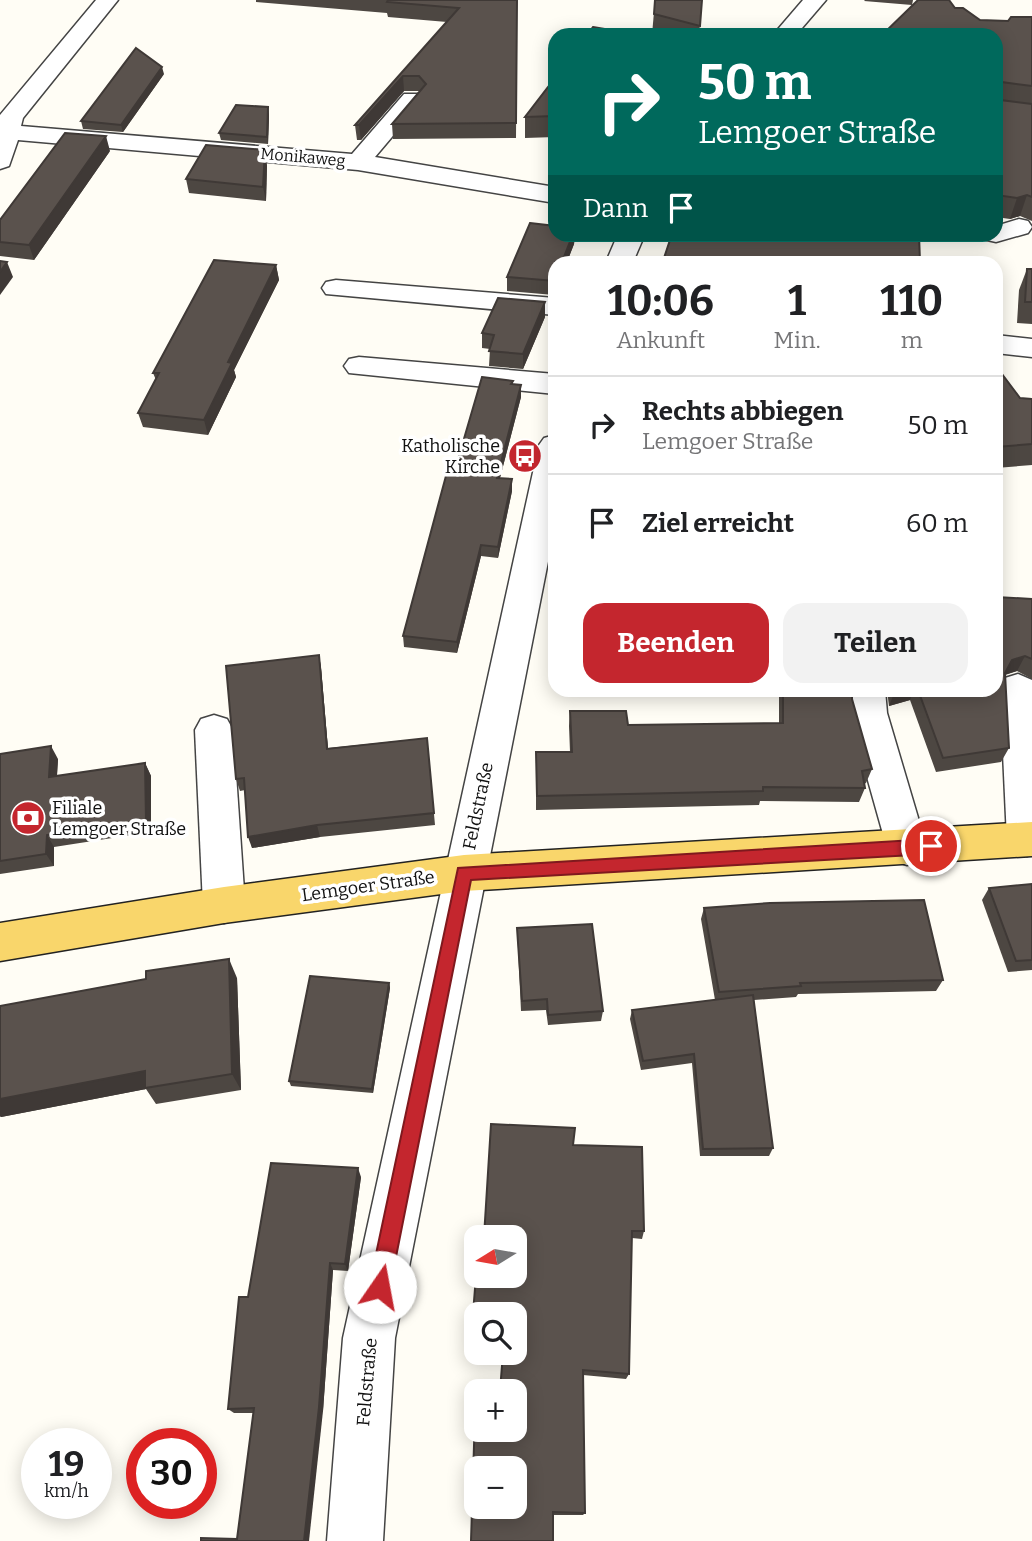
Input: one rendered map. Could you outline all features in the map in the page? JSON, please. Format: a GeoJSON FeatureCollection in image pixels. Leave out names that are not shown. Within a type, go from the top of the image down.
{"type":"FeatureCollection","features":[{"type":"Feature","properties":{"kind":"main road","name":"Lemgoer Straße"},"geometry":{"type":"LineString","coordinates":[[0,942],[224,905],[464,873],[1030,839]]}},
{"type":"Feature","properties":{"kind":"street"},"geometry":{"type":"LineString","coordinates":[[0,162],[11,117],[107,0]]}},
{"type":"Feature","properties":{"kind":"street"},"geometry":{"type":"LineString","coordinates":[[790,28],[815,0]]}},
{"type":"Feature","properties":{"kind":"street"},"geometry":{"type":"LineString","coordinates":[[358,162],[412,99]]}},
{"type":"Feature","properties":{"kind":"street","name":"Monikaweg"},"geometry":{"type":"LineString","coordinates":[[8,132],[358,162],[548,194]]}},
{"type":"Feature","properties":{"kind":"street"},"geometry":{"type":"LineString","coordinates":[[336,288],[548,306]]}},
{"type":"Feature","properties":{"kind":"street"},"geometry":{"type":"LineString","coordinates":[[1003,345],[1032,348]]}},
{"type":"Feature","properties":{"kind":"street"},"geometry":{"type":"LineString","coordinates":[[359,366],[548,383]]}},
{"type":"Feature","properties":{"kind":"street","name":"Feldstraße"},"geometry":{"type":"LineString","coordinates":[[355,1541],[369,1338],[548,477]]}},
{"type":"Feature","properties":{"kind":"street"},"geometry":{"type":"LineString","coordinates":[[1018,688],[1030,839]]}},
{"type":"Feature","properties":{"kind":"street"},"geometry":{"type":"LineString","coordinates":[[867,697],[868,713],[907,848]]}},
{"type":"Feature","properties":{"kind":"street"},"geometry":{"type":"LineString","coordinates":[[214,730],[224,905]]}},
{"type":"Feature","properties":{"kind":"building"},"geometry":{"type":"Polygon","coordinates":[[[517,0],[516,123],[392,124],[426,84],[419,76],[403,76],[359,125],[355,125],[459,8],[387,2],[517,0]]]}},
{"type":"Feature","properties":{"kind":"building"},"geometry":{"type":"Polygon","coordinates":[[[655,0],[702,0],[700,26],[654,14],[655,0]]]}},
{"type":"Feature","properties":{"kind":"building"},"geometry":{"type":"Polygon","coordinates":[[[918,0],[949,0],[955,8],[963,8],[980,20],[1008,21],[1011,17],[1032,17],[1032,86],[1003,82],[1003,28],[889,28],[918,0]]]}},
{"type":"Feature","properties":{"kind":"building"},"geometry":{"type":"Polygon","coordinates":[[[136,48],[162,67],[121,125],[81,121],[136,48]]]}},
{"type":"Feature","properties":{"kind":"building"},"geometry":{"type":"Polygon","coordinates":[[[548,87],[548,116],[525,117],[548,87]]]}},
{"type":"Feature","properties":{"kind":"building"},"geometry":{"type":"Polygon","coordinates":[[[1003,100],[1032,104],[1032,197],[1027,195],[1017,198],[1003,196],[1003,100]]]}},
{"type":"Feature","properties":{"kind":"building"},"geometry":{"type":"Polygon","coordinates":[[[236,105],[268,107],[267,137],[219,133],[236,105]]]}},
{"type":"Feature","properties":{"kind":"building"},"geometry":{"type":"Polygon","coordinates":[[[65,133],[106,136],[29,245],[0,242],[0,220],[65,133]]]}},
{"type":"Feature","properties":{"kind":"building"},"geometry":{"type":"Polygon","coordinates":[[[206,145],[265,150],[263,187],[186,179],[206,145]]]}},
{"type":"Feature","properties":{"kind":"building"},"geometry":{"type":"Polygon","coordinates":[[[530,223],[548,225],[548,242],[570,242],[564,256],[548,256],[548,280],[507,277],[530,223]]]}},
{"type":"Feature","properties":{"kind":"building"},"geometry":{"type":"Polygon","coordinates":[[[669,242],[919,242],[920,256],[665,256],[669,242]]]}},
{"type":"Feature","properties":{"kind":"building"},"geometry":{"type":"Polygon","coordinates":[[[214,260],[276,265],[228,362],[232,363],[204,420],[138,413],[159,373],[153,373],[214,260]]]}},
{"type":"Feature","properties":{"kind":"building"},"geometry":{"type":"Polygon","coordinates":[[[0,261],[7,262],[0,272],[0,261]]]}},
{"type":"Feature","properties":{"kind":"building"},"geometry":{"type":"Polygon","coordinates":[[[1027,269],[1032,269],[1032,302],[1025,302],[1027,269]]]}},
{"type":"Feature","properties":{"kind":"building"},"geometry":{"type":"Polygon","coordinates":[[[498,298],[545,302],[523,354],[489,351],[494,335],[482,333],[498,298]]]}},
{"type":"Feature","properties":{"kind":"building"},"geometry":{"type":"Polygon","coordinates":[[[1003,375],[1020,398],[1032,399],[1032,444],[1003,446],[1003,375]]]}},
{"type":"Feature","properties":{"kind":"building"},"geometry":{"type":"Polygon","coordinates":[[[482,377],[513,381],[511,384],[521,385],[497,478],[512,479],[498,547],[481,545],[457,642],[403,636],[447,472],[454,473],[482,377]]]}},
{"type":"Feature","properties":{"kind":"building"},"geometry":{"type":"Polygon","coordinates":[[[1003,597],[1032,599],[1032,659],[1025,656],[1012,660],[1005,673],[1009,748],[943,758],[921,697],[1003,697],[1003,597]]]}},
{"type":"Feature","properties":{"kind":"building"},"geometry":{"type":"Polygon","coordinates":[[[319,655],[327,749],[427,738],[434,813],[317,825],[248,837],[244,778],[236,779],[226,666],[319,655]]]}},
{"type":"Feature","properties":{"kind":"building"},"geometry":{"type":"Polygon","coordinates":[[[783,697],[852,697],[872,769],[862,771],[865,788],[763,787],[763,791],[537,796],[536,752],[572,752],[570,711],[626,711],[628,725],[783,723],[783,697]]]}},
{"type":"Feature","properties":{"kind":"building"},"geometry":{"type":"Polygon","coordinates":[[[51,746],[49,777],[145,763],[146,820],[47,835],[46,854],[0,861],[0,754],[51,746]]]}},
{"type":"Feature","properties":{"kind":"building"},"geometry":{"type":"Polygon","coordinates":[[[1032,884],[1032,960],[1016,961],[989,888],[1032,884]]]}},
{"type":"Feature","properties":{"kind":"building"},"geometry":{"type":"Polygon","coordinates":[[[924,900],[943,980],[800,983],[801,986],[719,992],[704,908],[770,903],[924,900]]]}},
{"type":"Feature","properties":{"kind":"building"},"geometry":{"type":"Polygon","coordinates":[[[592,924],[603,1011],[548,1015],[547,999],[522,1001],[517,928],[592,924]]]}},
{"type":"Feature","properties":{"kind":"building"},"geometry":{"type":"Polygon","coordinates":[[[229,959],[232,1074],[145,1088],[145,1071],[0,1099],[0,1006],[146,979],[146,971],[229,959]]]}},
{"type":"Feature","properties":{"kind":"building"},"geometry":{"type":"Polygon","coordinates":[[[310,976],[389,983],[372,1089],[289,1081],[310,976]]]}},
{"type":"Feature","properties":{"kind":"building"},"geometry":{"type":"Polygon","coordinates":[[[753,995],[773,1148],[703,1149],[694,1054],[643,1061],[632,1010],[753,995]]]}},
{"type":"Feature","properties":{"kind":"building"},"geometry":{"type":"Polygon","coordinates":[[[491,1124],[575,1128],[573,1145],[642,1147],[644,1231],[632,1231],[629,1374],[583,1370],[585,1513],[553,1512],[553,1541],[471,1541],[472,1519],[527,1519],[527,1456],[474,1456],[474,1442],[527,1442],[527,1379],[501,1379],[502,1365],[527,1365],[527,1302],[474,1302],[475,1288],[527,1288],[527,1225],[485,1225],[491,1124]]]}},
{"type":"Feature","properties":{"kind":"building"},"geometry":{"type":"Polygon","coordinates":[[[271,1163],[358,1168],[345,1264],[330,1263],[319,1407],[304,1541],[201,1541],[201,1538],[237,1539],[254,1408],[228,1409],[239,1297],[248,1297],[271,1163]]]}},
{"type":"Feature","properties":{"kind":"place","name":"Katholische Kirche"},"geometry":{"type":"Point","coordinates":[525,456]}},
{"type":"Feature","properties":{"kind":"place","name":"Filiale Lemgoer Straße"},"geometry":{"type":"Point","coordinates":[28,818]}},
{"type":"Feature","properties":{"kind":"route"},"geometry":{"type":"LineString","coordinates":[[380,1287],[464,873],[931,846]]}}]}
